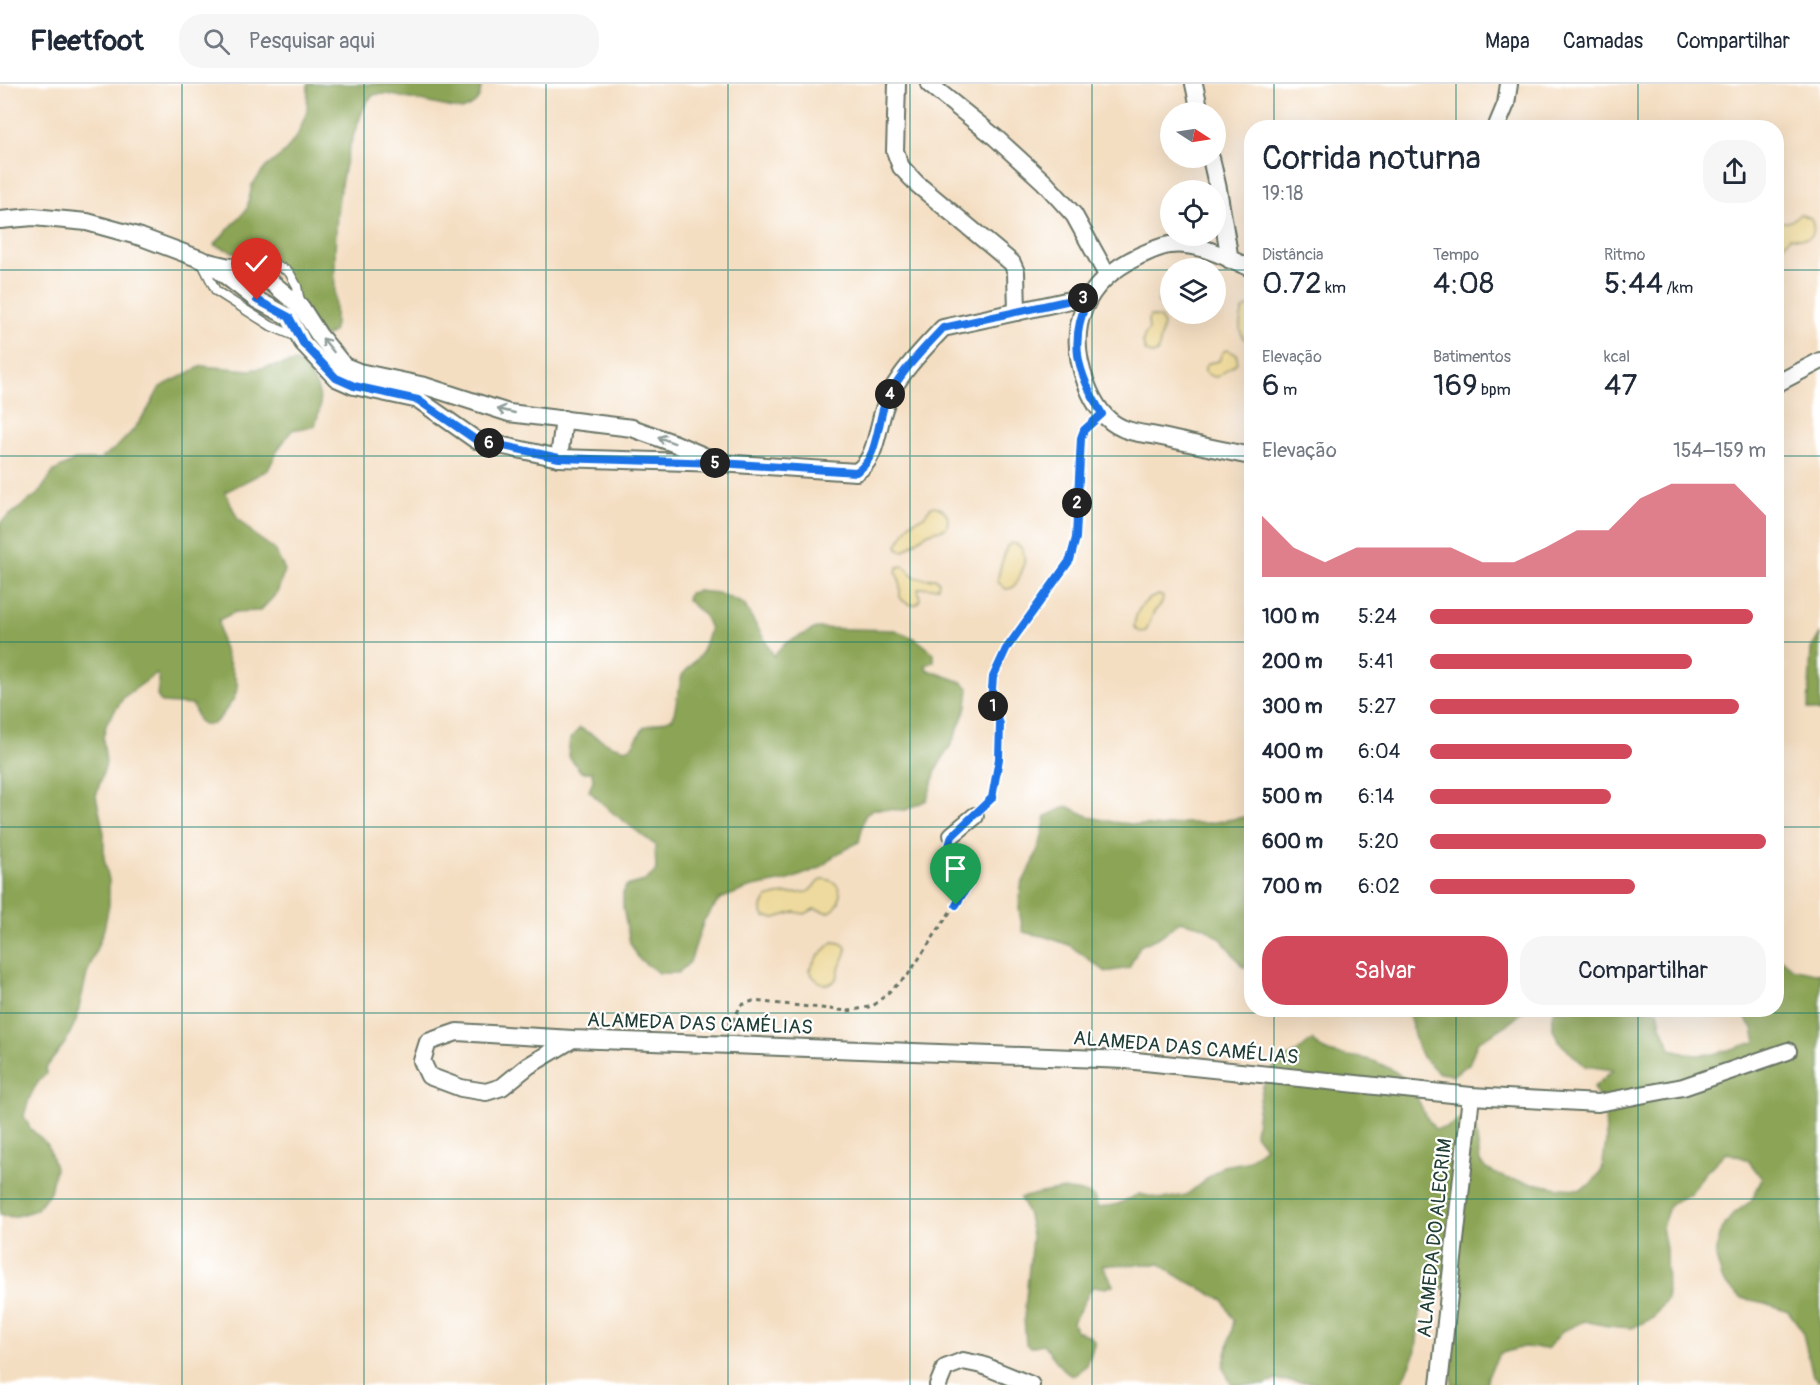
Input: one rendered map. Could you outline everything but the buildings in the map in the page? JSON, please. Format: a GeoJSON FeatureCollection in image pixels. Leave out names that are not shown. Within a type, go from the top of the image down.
{"type":"FeatureCollection","features":[{"type":"Feature","properties":{"kind":"street"},"geometry":{"type":"LineString","coordinates":[[897,84],[895,151],[901,167],[917,184],[1012,263],[1016,272],[1017,312]]}},
{"type":"Feature","properties":{"kind":"street"},"geometry":{"type":"LineString","coordinates":[[929,84],[996,138],[1044,182],[1074,215],[1107,275]]}},
{"type":"Feature","properties":{"kind":"street"},"geometry":{"type":"LineString","coordinates":[[1194,84],[1198,102]]}},
{"type":"Feature","properties":{"kind":"street"},"geometry":{"type":"LineString","coordinates":[[1499,120],[1506,104],[1509,84]]}},
{"type":"Feature","properties":{"kind":"street"},"geometry":{"type":"LineString","coordinates":[[1213,168],[1230,260]]}},
{"type":"Feature","properties":{"kind":"street"},"geometry":{"type":"LineString","coordinates":[[0,220],[33,217],[87,222],[141,237],[209,262],[242,270],[272,284],[301,307],[319,335],[344,366],[359,372],[425,386],[509,413],[632,428],[720,463]]}},
{"type":"Feature","properties":{"kind":"street"},"geometry":{"type":"LineString","coordinates":[[1244,265],[1190,245],[1169,245],[1151,251],[1107,275],[1089,296],[1081,315],[1077,339],[1079,366],[1089,392],[1102,414],[1122,429],[1244,455]]}},
{"type":"Feature","properties":{"kind":"street"},"geometry":{"type":"LineString","coordinates":[[209,262],[257,300],[289,317],[301,339],[336,378],[354,386],[418,400],[476,440],[559,458],[720,463],[856,472],[863,468],[870,458],[885,404],[897,382],[943,328],[1089,296]]}},
{"type":"Feature","properties":{"kind":"street"},"geometry":{"type":"LineString","coordinates":[[1784,380],[1820,361]]}},
{"type":"Feature","properties":{"kind":"street"},"geometry":{"type":"LineString","coordinates":[[559,458],[564,419]]}},
{"type":"Feature","properties":{"kind":"street"},"geometry":{"type":"LineString","coordinates":[[952,836],[975,816]]}},
{"type":"Feature","properties":{"kind":"street","name":"ALAMEDA DAS CAMÉLIAS"},"geometry":{"type":"LineString","coordinates":[[573,1039],[528,1066],[502,1087],[486,1092],[461,1088],[429,1076],[422,1061],[428,1042],[457,1032],[573,1039],[1126,1060],[1471,1096],[1598,1103],[1683,1087],[1788,1051]]}},
{"type":"Feature","properties":{"kind":"street","name":"ALAMEDA DO ALECRIM"},"geometry":{"type":"LineString","coordinates":[[1439,1385],[1471,1096]]}},
{"type":"Feature","properties":{"kind":"street"},"geometry":{"type":"LineString","coordinates":[[938,1385],[945,1368],[963,1361],[982,1365],[1031,1385]]}},
{"type":"Feature","properties":{"kind":"path"},"geometry":{"type":"LineString","coordinates":[[975,816],[992,798],[999,759],[1000,724],[991,701],[993,677],[1006,649],[1070,560],[1076,538],[1081,438],[1084,430],[1102,414]]}},
{"type":"Feature","properties":{"kind":"path"},"geometry":{"type":"LineString","coordinates":[[728,1044],[732,1023],[741,1005],[753,1001],[849,1011],[873,1006],[908,975],[968,885],[964,868],[950,853],[949,846],[952,836]]}},
{"type":"Feature","properties":{"kind":"green space"},"geometry":{"type":"Polygon","coordinates":[[[308,84],[481,84],[477,101],[462,110],[387,94],[374,95],[366,104],[349,148],[343,173],[336,222],[335,324],[333,332],[325,337],[309,321],[284,279],[256,261],[214,245],[247,209],[252,185],[266,167],[285,152],[298,134],[307,111],[308,84]]]}},
{"type":"Feature","properties":{"kind":"green space"},"geometry":{"type":"Polygon","coordinates":[[[296,362],[309,373],[318,391],[320,408],[315,426],[292,430],[279,448],[268,470],[225,492],[238,519],[274,549],[285,570],[277,593],[260,611],[235,612],[219,620],[221,641],[238,686],[234,699],[219,719],[213,724],[204,725],[198,720],[193,705],[162,703],[157,696],[159,677],[156,674],[124,697],[107,722],[103,738],[106,763],[96,796],[104,833],[104,858],[109,880],[109,905],[104,929],[87,974],[76,1021],[65,1043],[46,1068],[46,1074],[34,1088],[24,1116],[30,1128],[48,1145],[55,1168],[50,1192],[36,1210],[13,1217],[0,1215],[0,525],[2,521],[39,493],[54,471],[75,460],[99,460],[118,446],[135,428],[160,387],[202,366],[250,370],[296,362]]]}},
{"type":"Feature","properties":{"kind":"green space"},"geometry":{"type":"Polygon","coordinates":[[[697,591],[718,593],[744,604],[774,656],[784,644],[816,628],[895,630],[916,639],[934,653],[934,661],[925,666],[928,670],[962,682],[969,689],[967,706],[953,741],[937,768],[927,800],[906,810],[872,809],[865,816],[859,842],[835,855],[820,868],[789,880],[749,888],[720,899],[704,920],[690,962],[678,973],[659,973],[639,959],[630,943],[623,907],[623,893],[626,886],[645,881],[656,871],[655,845],[613,813],[589,791],[593,780],[592,772],[581,772],[568,755],[570,739],[580,728],[611,745],[626,749],[632,746],[644,727],[673,718],[682,675],[701,654],[710,629],[704,615],[687,600],[689,593],[697,591]]]}},
{"type":"Feature","properties":{"kind":"green space"},"geometry":{"type":"Polygon","coordinates":[[[1820,634],[1820,712],[1808,709],[1811,649],[1820,634]]]}},
{"type":"Feature","properties":{"kind":"green space"},"geometry":{"type":"Polygon","coordinates":[[[1067,806],[1090,817],[1162,827],[1244,817],[1244,967],[1222,940],[1204,927],[1180,921],[1161,936],[1140,946],[1129,968],[1106,972],[1069,945],[1023,932],[1019,909],[1021,885],[1033,863],[1046,816],[1067,806]]]}},
{"type":"Feature","properties":{"kind":"green space"},"geometry":{"type":"Polygon","coordinates":[[[1784,961],[1792,968],[1820,974],[1820,1381],[1813,1376],[1802,1330],[1788,1311],[1741,1298],[1723,1281],[1716,1258],[1719,1234],[1732,1215],[1751,1201],[1762,1179],[1748,1160],[1726,1152],[1704,1174],[1691,1193],[1670,1204],[1662,1227],[1666,1249],[1667,1299],[1653,1318],[1632,1328],[1584,1321],[1563,1331],[1547,1349],[1523,1347],[1499,1354],[1486,1385],[1452,1385],[1446,1348],[1458,1296],[1455,1289],[1447,1286],[1427,1298],[1422,1306],[1415,1354],[1402,1385],[1343,1385],[1276,1380],[1264,1385],[1232,1385],[1223,1368],[1234,1321],[1223,1300],[1179,1277],[1160,1264],[1103,1265],[1113,1285],[1106,1288],[1093,1286],[1073,1322],[1076,1331],[1090,1336],[1095,1342],[1087,1365],[1072,1376],[1064,1371],[1043,1344],[1030,1347],[1026,1344],[1024,1318],[1032,1237],[1028,1215],[1020,1198],[1057,1190],[1076,1191],[1094,1197],[1098,1208],[1118,1204],[1139,1194],[1163,1199],[1186,1195],[1223,1166],[1246,1162],[1265,1147],[1255,1134],[1263,1086],[1275,1064],[1296,1053],[1312,1040],[1326,1051],[1368,1059],[1398,1074],[1412,1087],[1435,1129],[1446,1128],[1460,1119],[1469,1121],[1476,1130],[1480,1162],[1486,1169],[1505,1178],[1559,1188],[1581,1189],[1591,1184],[1602,1170],[1606,1141],[1605,1108],[1593,1088],[1613,1070],[1585,1066],[1559,1042],[1553,1029],[1553,1017],[1659,1017],[1671,1049],[1695,1055],[1714,1054],[1756,1042],[1753,1028],[1745,1017],[1784,1017],[1784,961]]]}},
{"type":"Feature","properties":{"kind":"green space"},"geometry":{"type":"Polygon","coordinates":[[[1410,1017],[1517,1017],[1478,1041],[1469,1064],[1453,1075],[1439,1073],[1422,1057],[1410,1017]]]}},
{"type":"Feature","properties":{"kind":"sand"},"geometry":{"type":"Polygon","coordinates":[[[1800,214],[1811,218],[1813,231],[1810,237],[1790,237],[1784,245],[1784,222],[1791,221],[1800,214]]]}},
{"type":"Feature","properties":{"kind":"sand"},"geometry":{"type":"Polygon","coordinates":[[[1244,309],[1244,339],[1240,329],[1244,309]]]}},
{"type":"Feature","properties":{"kind":"sand"},"geometry":{"type":"Polygon","coordinates":[[[1150,316],[1160,318],[1160,324],[1163,324],[1157,353],[1152,354],[1146,352],[1143,343],[1149,330],[1150,316]]]}},
{"type":"Feature","properties":{"kind":"sand"},"geometry":{"type":"Polygon","coordinates":[[[1227,350],[1236,354],[1236,363],[1217,376],[1205,372],[1205,367],[1209,363],[1219,361],[1222,352],[1227,350]]]}},
{"type":"Feature","properties":{"kind":"sand"},"geometry":{"type":"Polygon","coordinates":[[[934,506],[942,509],[948,517],[946,528],[926,534],[904,551],[899,550],[897,545],[910,523],[924,516],[934,506]]]}},
{"type":"Feature","properties":{"kind":"sand"},"geometry":{"type":"Polygon","coordinates":[[[1012,543],[1019,545],[1023,550],[1024,563],[1016,584],[1006,589],[998,582],[998,578],[1007,546],[1012,543]]]}},
{"type":"Feature","properties":{"kind":"sand"},"geometry":{"type":"Polygon","coordinates":[[[903,566],[916,577],[935,578],[939,582],[938,587],[918,589],[920,599],[917,604],[912,605],[903,601],[900,597],[900,582],[896,572],[898,567],[903,566]]]}},
{"type":"Feature","properties":{"kind":"sand"},"geometry":{"type":"Polygon","coordinates":[[[1159,595],[1163,597],[1162,603],[1154,612],[1146,631],[1139,631],[1134,626],[1136,615],[1145,602],[1159,595]]]}},
{"type":"Feature","properties":{"kind":"sand"},"geometry":{"type":"Polygon","coordinates":[[[824,879],[832,881],[839,890],[839,901],[833,910],[827,912],[814,909],[805,914],[795,912],[775,918],[764,917],[762,907],[767,898],[808,892],[824,879]]]}},
{"type":"Feature","properties":{"kind":"sand"},"geometry":{"type":"Polygon","coordinates":[[[833,942],[846,947],[846,954],[837,978],[825,984],[817,980],[809,970],[817,957],[833,942]]]}},
{"type":"Feature","properties":{"kind":"route"},"geometry":{"type":"LineString","coordinates":[[257,300],[289,317],[303,343],[336,378],[354,386],[418,400],[476,440],[559,458],[720,463],[856,472],[863,468],[870,458],[885,404],[897,382],[943,328],[1089,296],[1081,315],[1077,339],[1079,366],[1089,392],[1102,414],[1084,430],[1081,438],[1076,538],[1070,560],[1006,649],[993,677],[990,688],[991,701],[1000,724],[999,759],[992,798],[952,836],[949,846],[950,853],[964,868],[968,878],[968,885],[956,905]]}}]}
